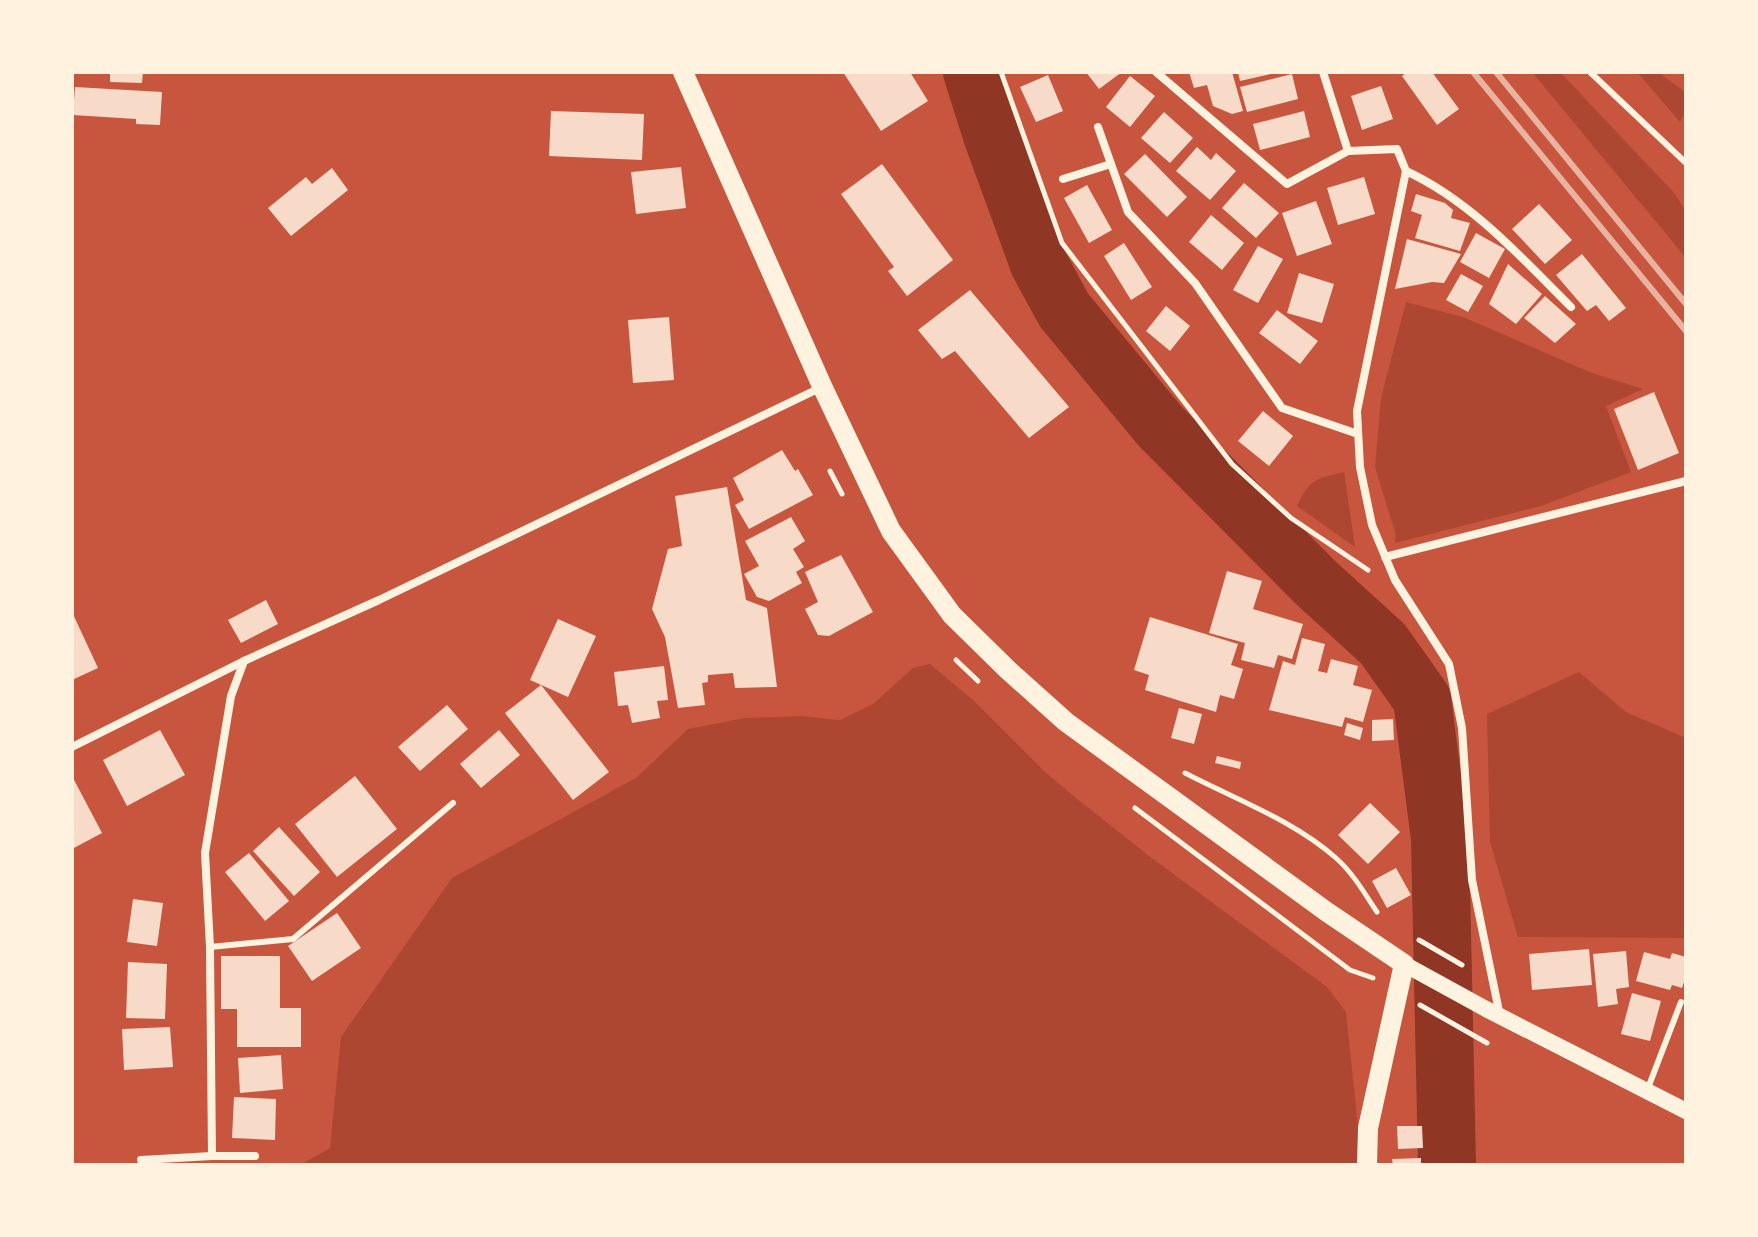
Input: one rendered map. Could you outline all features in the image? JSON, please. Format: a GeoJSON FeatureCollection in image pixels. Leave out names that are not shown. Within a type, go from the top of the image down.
{"type":"FeatureCollection","features":[{"type":"Feature","properties":{"kind":"main road"},"geometry":{"type":"LineString","coordinates":[[683,72],[822,386],[891,531],[963,626],[1066,722],[1327,912],[1413,968],[1493,1013],[1686,1111]]}},
{"type":"Feature","properties":{"kind":"main road"},"geometry":{"type":"LineString","coordinates":[[1367,1165],[1368,1128],[1413,968]]}},
{"type":"Feature","properties":{"kind":"street"},"geometry":{"type":"LineString","coordinates":[[1156,72],[1287,184],[1348,151],[1397,149],[1406,171],[1357,411],[1360,467],[1372,525],[1395,580],[1449,664],[1462,728],[1472,880],[1493,1013]]}},
{"type":"Feature","properties":{"kind":"street"},"geometry":{"type":"LineString","coordinates":[[1323,72],[1348,151]]}},
{"type":"Feature","properties":{"kind":"street"},"geometry":{"type":"LineString","coordinates":[[1098,127],[1128,212],[1195,283],[1282,408],[1358,434]]}},
{"type":"Feature","properties":{"kind":"street"},"geometry":{"type":"LineString","coordinates":[[1063,179],[1111,164]]}},
{"type":"Feature","properties":{"kind":"street"},"geometry":{"type":"LineString","coordinates":[[1406,171],[1429,182],[1501,238],[1571,307]]}},
{"type":"Feature","properties":{"kind":"street"},"geometry":{"type":"LineString","coordinates":[[72,747],[244,661],[393,594],[822,386]]}},
{"type":"Feature","properties":{"kind":"street"},"geometry":{"type":"LineString","coordinates":[[1385,557],[1686,481]]}},
{"type":"Feature","properties":{"kind":"street"},"geometry":{"type":"LineString","coordinates":[[212,1156],[210,947],[205,853],[231,696],[244,661]]}},
{"type":"Feature","properties":{"kind":"street"},"geometry":{"type":"LineString","coordinates":[[141,1160],[255,1156]]}},
{"type":"Feature","properties":{"kind":"lane"},"geometry":{"type":"LineString","coordinates":[[1590,72],[1686,163]]}},
{"type":"Feature","properties":{"kind":"lane"},"geometry":{"type":"LineString","coordinates":[[210,947],[293,939],[453,803]]}},
{"type":"Feature","properties":{"kind":"lane"},"geometry":{"type":"LineString","coordinates":[[1648,1090],[1681,1002]]}},
{"type":"Feature","properties":{"kind":"path"},"geometry":{"type":"LineString","coordinates":[[1001,72],[1062,243],[1232,464],[1291,518],[1359,566],[1395,580]]}},
{"type":"Feature","properties":{"kind":"path"},"geometry":{"type":"LineString","coordinates":[[1183,772],[1284,824],[1337,858],[1377,912],[1388,919]]}},
{"type":"Feature","properties":{"kind":"path"},"geometry":{"type":"LineString","coordinates":[[1410,934],[1471,970]]}},
{"type":"Feature","properties":{"kind":"path"},"geometry":{"type":"LineString","coordinates":[[1421,1005],[1487,1043]]}},
{"type":"Feature","properties":{"kind":"shaded area"},"geometry":{"type":"Polygon","coordinates":[[[1532,72],[1560,72],[1675,194],[1686,212],[1686,258],[1532,72]]]}},
{"type":"Feature","properties":{"kind":"shaded area"},"geometry":{"type":"Polygon","coordinates":[[[1637,72],[1658,72],[1685,92],[1686,110],[1680,122],[1637,72]]]}},
{"type":"Feature","properties":{"kind":"shaded area"},"geometry":{"type":"Polygon","coordinates":[[[1406,302],[1463,317],[1592,373],[1643,389],[1606,406],[1631,472],[1541,506],[1395,543],[1396,535],[1375,467],[1381,398],[1406,302]]]}},
{"type":"Feature","properties":{"kind":"shaded area"},"geometry":{"type":"Polygon","coordinates":[[[1344,472],[1355,547],[1297,506],[1314,482],[1344,472]]]}},
{"type":"Feature","properties":{"kind":"shaded area"},"geometry":{"type":"Polygon","coordinates":[[[930,664],[973,700],[1044,771],[1076,798],[1149,856],[1327,987],[1346,1012],[1362,1165],[301,1165],[330,1148],[341,1037],[452,878],[636,778],[688,729],[745,718],[801,716],[840,720],[873,704],[913,668],[930,664]]]}},
{"type":"Feature","properties":{"kind":"shaded area"},"geometry":{"type":"Polygon","coordinates":[[[1579,672],[1626,712],[1686,738],[1686,938],[1518,937],[1490,842],[1487,714],[1579,672]]]}},
{"type":"Feature","properties":{"kind":"building"},"geometry":{"type":"Polygon","coordinates":[[[110,72],[143,72],[142,83],[110,82],[110,72]]]}},
{"type":"Feature","properties":{"kind":"building"},"geometry":{"type":"Polygon","coordinates":[[[843,72],[910,72],[928,101],[881,131],[843,72]]]}},
{"type":"Feature","properties":{"kind":"building"},"geometry":{"type":"Polygon","coordinates":[[[1086,72],[1122,72],[1099,89],[1086,72]]]}},
{"type":"Feature","properties":{"kind":"building"},"geometry":{"type":"Polygon","coordinates":[[[1189,72],[1232,72],[1243,111],[1232,114],[1213,106],[1207,85],[1194,88],[1189,72]]]}},
{"type":"Feature","properties":{"kind":"building"},"geometry":{"type":"Polygon","coordinates":[[[1238,72],[1274,72],[1275,73],[1240,81],[1238,72]]]}},
{"type":"Feature","properties":{"kind":"building"},"geometry":{"type":"Polygon","coordinates":[[[1407,72],[1432,72],[1459,109],[1437,125],[1402,76],[1407,72]]]}},
{"type":"Feature","properties":{"kind":"building"},"geometry":{"type":"Polygon","coordinates":[[[1292,74],[1298,99],[1247,112],[1240,87],[1292,74]]]}},
{"type":"Feature","properties":{"kind":"building"},"geometry":{"type":"Polygon","coordinates":[[[1048,75],[1063,111],[1036,122],[1020,87],[1048,75]]]}},
{"type":"Feature","properties":{"kind":"building"},"geometry":{"type":"Polygon","coordinates":[[[1130,76],[1155,96],[1130,127],[1106,107],[1130,76]]]}},
{"type":"Feature","properties":{"kind":"building"},"geometry":{"type":"Polygon","coordinates":[[[1381,86],[1393,119],[1362,130],[1351,96],[1381,86]]]}},
{"type":"Feature","properties":{"kind":"building"},"geometry":{"type":"Polygon","coordinates":[[[75,87],[162,92],[160,125],[136,124],[136,119],[73,115],[75,87]]]}},
{"type":"Feature","properties":{"kind":"building"},"geometry":{"type":"Polygon","coordinates":[[[551,111],[644,114],[642,160],[549,156],[551,111]]]}},
{"type":"Feature","properties":{"kind":"building"},"geometry":{"type":"Polygon","coordinates":[[[1304,111],[1310,137],[1260,150],[1253,124],[1304,111]]]}},
{"type":"Feature","properties":{"kind":"building"},"geometry":{"type":"Polygon","coordinates":[[[1164,112],[1193,138],[1170,163],[1141,138],[1164,112]]]}},
{"type":"Feature","properties":{"kind":"building"},"geometry":{"type":"Polygon","coordinates":[[[1197,147],[1211,160],[1216,153],[1236,171],[1210,200],[1176,171],[1197,147]]]}},
{"type":"Feature","properties":{"kind":"building"},"geometry":{"type":"Polygon","coordinates":[[[1145,154],[1187,197],[1167,217],[1124,174],[1145,154]]]}},
{"type":"Feature","properties":{"kind":"building"},"geometry":{"type":"Polygon","coordinates":[[[882,164],[953,260],[907,296],[888,271],[894,267],[841,194],[882,164]]]}},
{"type":"Feature","properties":{"kind":"building"},"geometry":{"type":"Polygon","coordinates":[[[681,167],[686,208],[636,214],[631,172],[681,167]]]}},
{"type":"Feature","properties":{"kind":"building"},"geometry":{"type":"Polygon","coordinates":[[[332,168],[348,190],[291,236],[268,208],[306,177],[312,184],[332,168]]]}},
{"type":"Feature","properties":{"kind":"building"},"geometry":{"type":"Polygon","coordinates":[[[1364,177],[1375,214],[1338,225],[1327,188],[1364,177]]]}},
{"type":"Feature","properties":{"kind":"building"},"geometry":{"type":"Polygon","coordinates":[[[1244,183],[1279,213],[1256,238],[1222,208],[1244,183]]]}},
{"type":"Feature","properties":{"kind":"building"},"geometry":{"type":"Polygon","coordinates":[[[1087,185],[1112,230],[1089,243],[1064,198],[1087,185]]]}},
{"type":"Feature","properties":{"kind":"building"},"geometry":{"type":"Polygon","coordinates":[[[1416,194],[1445,203],[1453,210],[1451,218],[1470,223],[1460,251],[1415,238],[1422,215],[1411,211],[1416,194]]]}},
{"type":"Feature","properties":{"kind":"building"},"geometry":{"type":"Polygon","coordinates":[[[1316,201],[1332,244],[1297,256],[1282,213],[1316,201]]]}},
{"type":"Feature","properties":{"kind":"building"},"geometry":{"type":"Polygon","coordinates":[[[1539,204],[1572,240],[1545,264],[1512,229],[1539,204]]]}},
{"type":"Feature","properties":{"kind":"building"},"geometry":{"type":"Polygon","coordinates":[[[1211,215],[1244,243],[1222,270],[1189,242],[1211,215]]]}},
{"type":"Feature","properties":{"kind":"building"},"geometry":{"type":"Polygon","coordinates":[[[1476,233],[1505,249],[1489,278],[1460,262],[1476,233]]]}},
{"type":"Feature","properties":{"kind":"building"},"geometry":{"type":"Polygon","coordinates":[[[1407,239],[1461,254],[1444,283],[1432,282],[1395,289],[1407,239]]]}},
{"type":"Feature","properties":{"kind":"building"},"geometry":{"type":"Polygon","coordinates":[[[1124,243],[1152,287],[1131,300],[1104,256],[1124,243]]]}},
{"type":"Feature","properties":{"kind":"building"},"geometry":{"type":"Polygon","coordinates":[[[1258,246],[1283,259],[1258,303],[1233,290],[1258,246]]]}},
{"type":"Feature","properties":{"kind":"building"},"geometry":{"type":"Polygon","coordinates":[[[1582,254],[1626,308],[1609,321],[1596,305],[1587,311],[1556,275],[1582,254]]]}},
{"type":"Feature","properties":{"kind":"building"},"geometry":{"type":"Polygon","coordinates":[[[1508,264],[1542,294],[1516,324],[1489,304],[1508,264]]]}},
{"type":"Feature","properties":{"kind":"building"},"geometry":{"type":"Polygon","coordinates":[[[1299,273],[1334,284],[1322,323],[1287,313],[1299,273]]]}},
{"type":"Feature","properties":{"kind":"building"},"geometry":{"type":"Polygon","coordinates":[[[1461,274],[1483,286],[1468,312],[1446,300],[1461,274]]]}},
{"type":"Feature","properties":{"kind":"building"},"geometry":{"type":"Polygon","coordinates":[[[970,290],[1069,407],[1029,438],[955,351],[942,359],[918,330],[970,290]]]}},
{"type":"Feature","properties":{"kind":"building"},"geometry":{"type":"Polygon","coordinates":[[[1545,296],[1576,324],[1555,343],[1524,318],[1545,296]]]}},
{"type":"Feature","properties":{"kind":"building"},"geometry":{"type":"Polygon","coordinates":[[[1166,306],[1190,326],[1170,351],[1146,331],[1166,306]]]}},
{"type":"Feature","properties":{"kind":"building"},"geometry":{"type":"Polygon","coordinates":[[[1277,310],[1318,341],[1300,364],[1259,333],[1277,310]]]}},
{"type":"Feature","properties":{"kind":"building"},"geometry":{"type":"Polygon","coordinates":[[[669,317],[674,380],[633,383],[628,320],[669,317]]]}},
{"type":"Feature","properties":{"kind":"building"},"geometry":{"type":"Polygon","coordinates":[[[1654,392],[1679,453],[1638,470],[1614,409],[1654,392]]]}},
{"type":"Feature","properties":{"kind":"building"},"geometry":{"type":"Polygon","coordinates":[[[1263,411],[1293,436],[1269,466],[1238,441],[1263,411]]]}},
{"type":"Feature","properties":{"kind":"building"},"geometry":{"type":"Polygon","coordinates":[[[782,450],[813,495],[749,529],[735,505],[744,500],[733,478],[782,450]]]}},
{"type":"Feature","properties":{"kind":"building"},"geometry":{"type":"Polygon","coordinates":[[[727,487],[746,600],[767,608],[777,687],[735,688],[733,673],[708,675],[708,682],[702,683],[705,705],[678,708],[665,637],[652,609],[668,549],[682,546],[675,496],[727,487]]]}},
{"type":"Feature","properties":{"kind":"building"},"geometry":{"type":"Polygon","coordinates":[[[791,517],[805,541],[793,549],[804,567],[796,572],[802,583],[769,601],[757,597],[744,574],[759,566],[745,541],[791,517]]]}},
{"type":"Feature","properties":{"kind":"building"},"geometry":{"type":"Polygon","coordinates":[[[841,555],[873,612],[829,636],[818,635],[805,609],[818,602],[805,572],[841,555]]]}},
{"type":"Feature","properties":{"kind":"building"},"geometry":{"type":"Polygon","coordinates":[[[1227,571],[1262,581],[1253,609],[1303,624],[1292,659],[1278,655],[1274,668],[1241,660],[1245,643],[1209,633],[1227,571]]]}},
{"type":"Feature","properties":{"kind":"building"},"geometry":{"type":"Polygon","coordinates":[[[266,600],[278,624],[241,643],[228,620],[266,600]]]}},
{"type":"Feature","properties":{"kind":"building"},"geometry":{"type":"Polygon","coordinates":[[[72,612],[98,668],[72,680],[72,612]]]}},
{"type":"Feature","properties":{"kind":"building"},"geometry":{"type":"Polygon","coordinates":[[[1150,617],[1238,644],[1231,665],[1243,669],[1234,699],[1220,695],[1216,712],[1145,690],[1149,675],[1134,670],[1150,617]]]}},
{"type":"Feature","properties":{"kind":"building"},"geometry":{"type":"Polygon","coordinates":[[[558,619],[596,636],[568,697],[530,680],[558,619]]]}},
{"type":"Feature","properties":{"kind":"building"},"geometry":{"type":"Polygon","coordinates":[[[1302,638],[1325,644],[1318,671],[1327,673],[1331,659],[1358,666],[1353,685],[1372,690],[1363,722],[1345,717],[1342,727],[1269,710],[1283,661],[1295,665],[1302,638]]]}},
{"type":"Feature","properties":{"kind":"building"},"geometry":{"type":"Polygon","coordinates":[[[664,666],[668,700],[657,701],[660,718],[632,723],[628,705],[618,706],[614,672],[664,666]]]}},
{"type":"Feature","properties":{"kind":"building"},"geometry":{"type":"Polygon","coordinates":[[[541,685],[609,772],[573,800],[505,713],[541,685]]]}},
{"type":"Feature","properties":{"kind":"building"},"geometry":{"type":"Polygon","coordinates":[[[447,705],[468,729],[420,771],[398,747],[447,705]]]}},
{"type":"Feature","properties":{"kind":"building"},"geometry":{"type":"Polygon","coordinates":[[[1179,708],[1202,714],[1194,744],[1171,738],[1179,708]]]}},
{"type":"Feature","properties":{"kind":"building"},"geometry":{"type":"Polygon","coordinates":[[[1393,719],[1394,740],[1372,741],[1372,720],[1393,719]]]}},
{"type":"Feature","properties":{"kind":"building"},"geometry":{"type":"Polygon","coordinates":[[[1347,723],[1363,728],[1360,740],[1344,735],[1347,723]]]}},
{"type":"Feature","properties":{"kind":"building"},"geometry":{"type":"Polygon","coordinates":[[[160,730],[185,775],[127,806],[103,760],[160,730]]]}},
{"type":"Feature","properties":{"kind":"building"},"geometry":{"type":"Polygon","coordinates":[[[499,730],[520,755],[481,788],[460,764],[499,730]]]}},
{"type":"Feature","properties":{"kind":"building"},"geometry":{"type":"Polygon","coordinates":[[[1217,756],[1241,762],[1240,769],[1215,763],[1217,756]]]}},
{"type":"Feature","properties":{"kind":"building"},"geometry":{"type":"Polygon","coordinates":[[[72,776],[102,833],[72,849],[72,776]]]}},
{"type":"Feature","properties":{"kind":"building"},"geometry":{"type":"Polygon","coordinates":[[[355,776],[397,829],[337,877],[295,824],[355,776]]]}},
{"type":"Feature","properties":{"kind":"building"},"geometry":{"type":"Polygon","coordinates":[[[1370,803],[1400,832],[1368,864],[1338,835],[1370,803]]]}},
{"type":"Feature","properties":{"kind":"building"},"geometry":{"type":"Polygon","coordinates":[[[279,827],[320,872],[294,896],[253,851],[279,827]]]}},
{"type":"Feature","properties":{"kind":"building"},"geometry":{"type":"Polygon","coordinates":[[[249,853],[289,901],[265,921],[225,872],[249,853]]]}},
{"type":"Feature","properties":{"kind":"building"},"geometry":{"type":"Polygon","coordinates":[[[1396,868],[1411,895],[1387,908],[1372,881],[1396,868]]]}},
{"type":"Feature","properties":{"kind":"building"},"geometry":{"type":"Polygon","coordinates":[[[133,899],[163,903],[157,946],[127,942],[133,899]]]}},
{"type":"Feature","properties":{"kind":"building"},"geometry":{"type":"Polygon","coordinates":[[[337,913],[361,948],[312,981],[288,946],[337,913]]]}},
{"type":"Feature","properties":{"kind":"building"},"geometry":{"type":"Polygon","coordinates":[[[1589,949],[1592,985],[1532,990],[1529,954],[1589,949]]]}},
{"type":"Feature","properties":{"kind":"building"},"geometry":{"type":"Polygon","coordinates":[[[1626,951],[1629,987],[1616,989],[1618,1004],[1598,1007],[1593,954],[1626,951]]]}},
{"type":"Feature","properties":{"kind":"building"},"geometry":{"type":"Polygon","coordinates":[[[1644,952],[1670,959],[1672,953],[1686,957],[1686,976],[1682,988],[1672,985],[1670,990],[1636,981],[1644,952]]]}},
{"type":"Feature","properties":{"kind":"building"},"geometry":{"type":"Polygon","coordinates":[[[221,956],[280,956],[280,1008],[301,1008],[301,1047],[237,1047],[237,1009],[221,1009],[221,956]]]}},
{"type":"Feature","properties":{"kind":"building"},"geometry":{"type":"Polygon","coordinates":[[[128,962],[167,964],[165,1019],[126,1018],[128,962]]]}},
{"type":"Feature","properties":{"kind":"building"},"geometry":{"type":"Polygon","coordinates":[[[1632,993],[1661,1001],[1650,1041],[1621,1034],[1632,993]]]}},
{"type":"Feature","properties":{"kind":"building"},"geometry":{"type":"Polygon","coordinates":[[[170,1027],[173,1067],[124,1070],[122,1029],[170,1027]]]}},
{"type":"Feature","properties":{"kind":"building"},"geometry":{"type":"Polygon","coordinates":[[[281,1055],[283,1089],[240,1093],[238,1058],[281,1055]]]}},
{"type":"Feature","properties":{"kind":"building"},"geometry":{"type":"Polygon","coordinates":[[[234,1097],[276,1099],[275,1140],[232,1138],[234,1097]]]}},
{"type":"Feature","properties":{"kind":"building"},"geometry":{"type":"Polygon","coordinates":[[[1397,1126],[1422,1126],[1423,1148],[1398,1149],[1397,1126]]]}},
{"type":"Feature","properties":{"kind":"building"},"geometry":{"type":"Polygon","coordinates":[[[1421,1158],[1421,1165],[1393,1165],[1392,1159],[1421,1158]]]}},
{"type":"Feature","properties":{"kind":"waterway"},"geometry":{"type":"LineString","coordinates":[[972,72],[1039,264],[1064,310],[1160,426],[1315,582],[1383,644],[1422,699],[1440,838],[1447,1165]]}},
{"type":"Feature","properties":{"kind":"railway"},"geometry":{"type":"LineString","coordinates":[[1473,72],[1686,331]]}},
{"type":"Feature","properties":{"kind":"railway"},"geometry":{"type":"LineString","coordinates":[[1496,72],[1686,304]]}}]}
